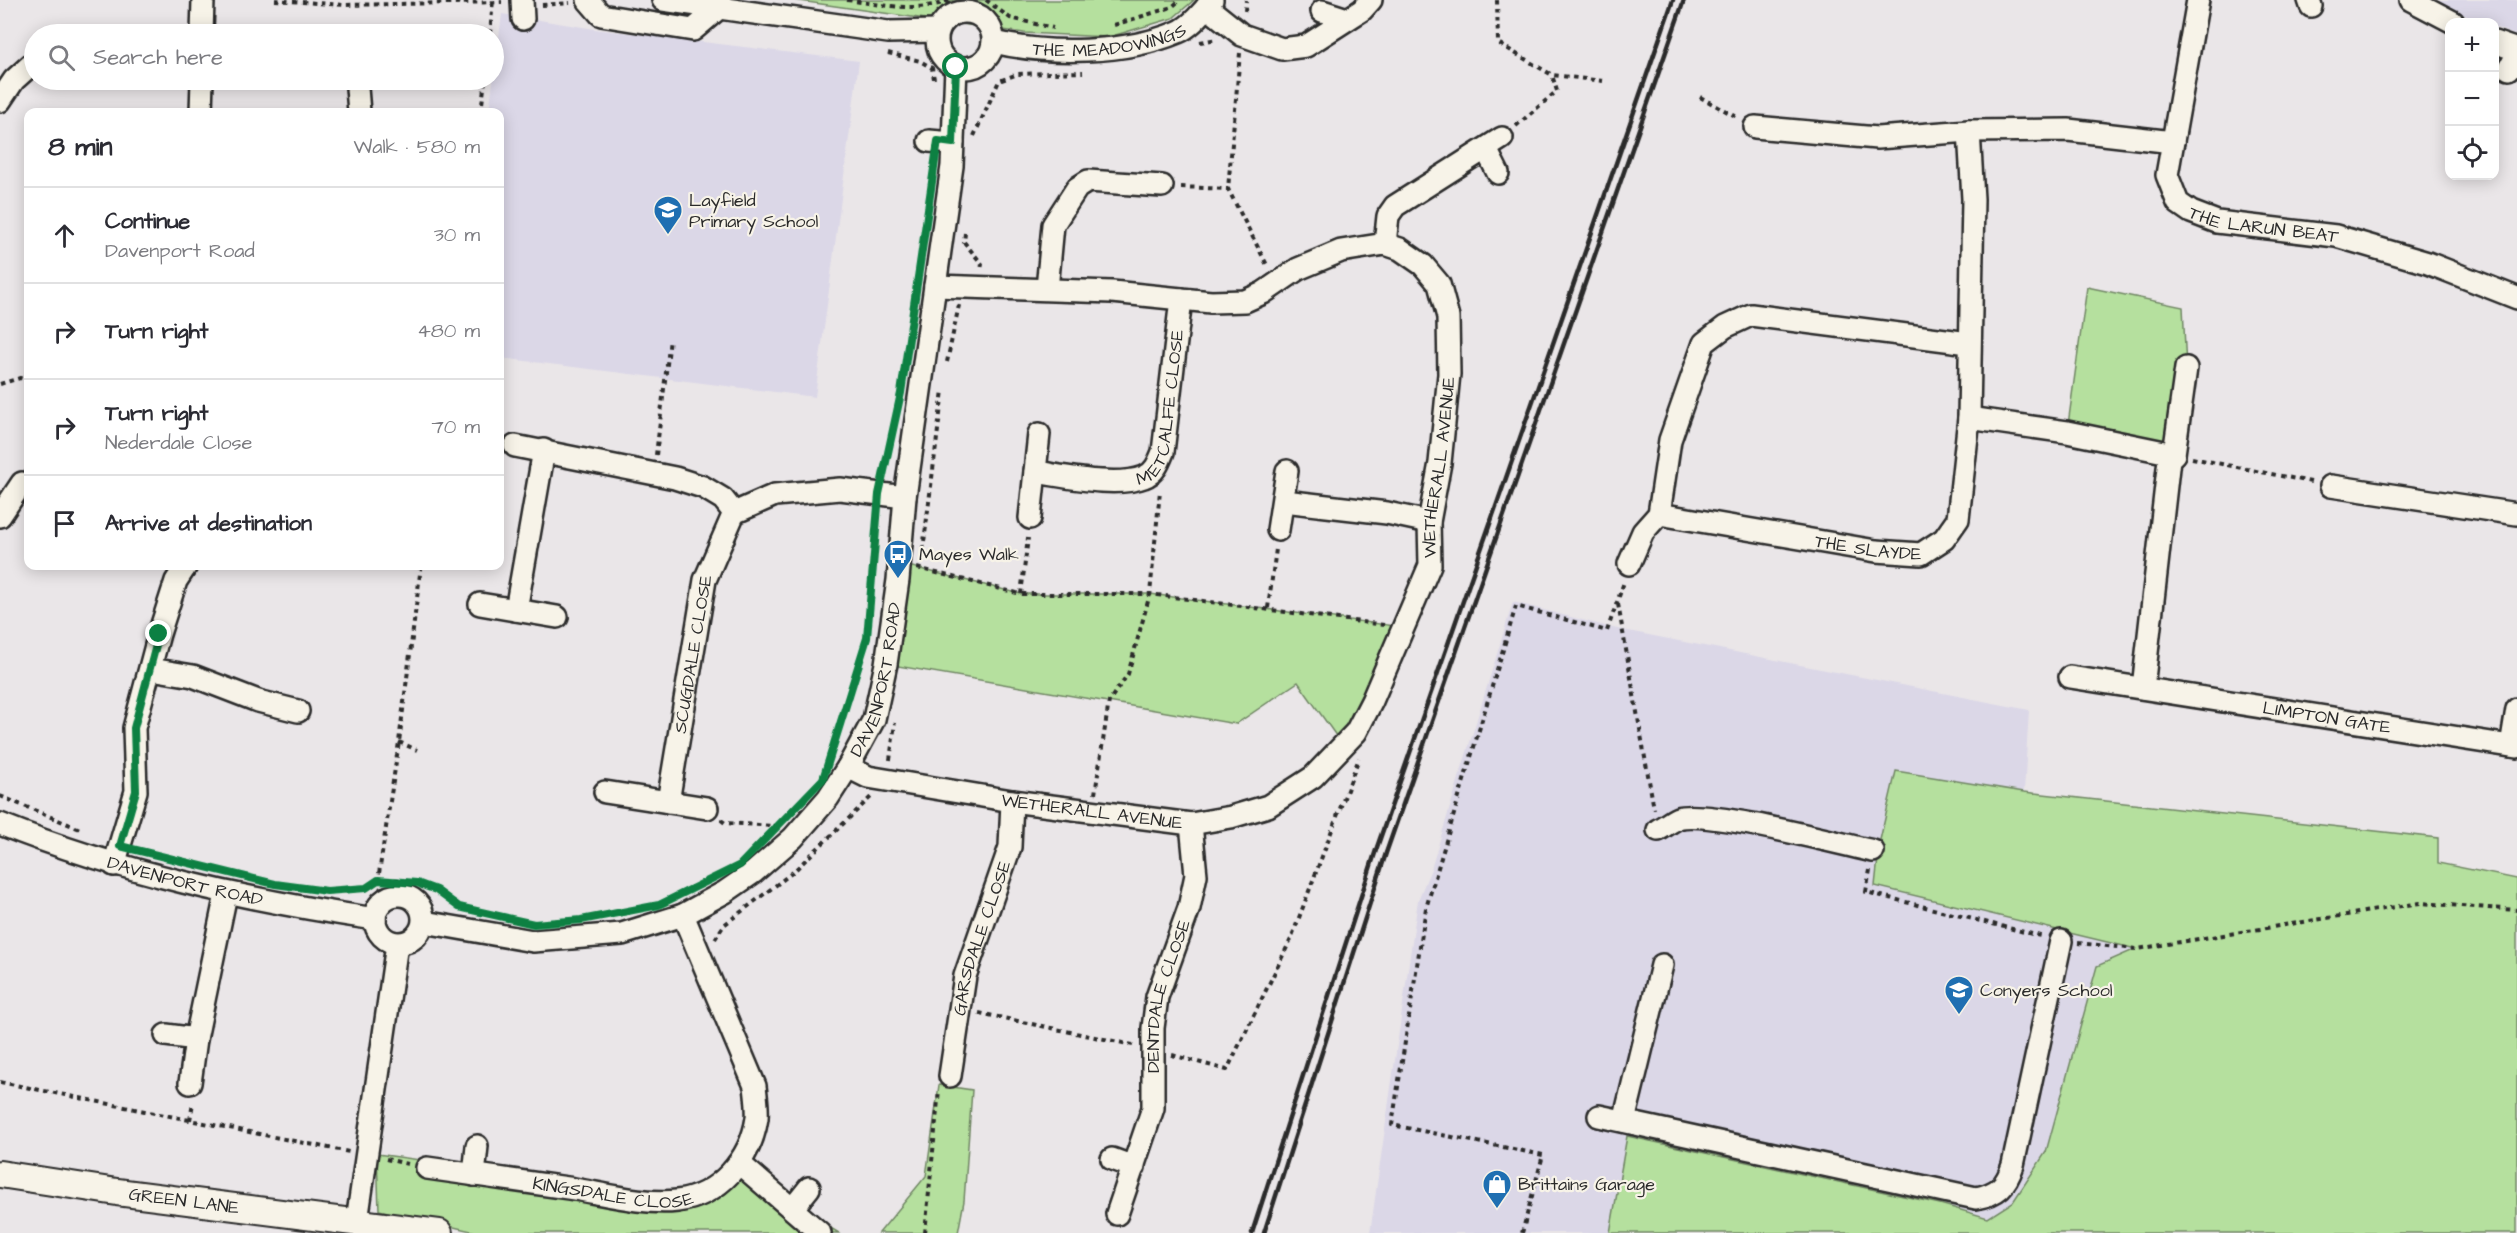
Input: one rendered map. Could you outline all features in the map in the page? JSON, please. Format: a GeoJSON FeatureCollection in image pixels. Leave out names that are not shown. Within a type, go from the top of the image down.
{"type":"FeatureCollection","features":[{"type":"Feature","properties":{"kind":"main road","name":"GREEN LANE"},"geometry":{"type":"LineString","coordinates":[[0,1174],[117,1192],[439,1233]]}},
{"type":"Feature","properties":{"kind":"street"},"geometry":{"type":"LineString","coordinates":[[202,24],[203,0]]}},
{"type":"Feature","properties":{"kind":"street"},"geometry":{"type":"LineString","coordinates":[[663,0],[733,6],[888,32],[938,31]]}},
{"type":"Feature","properties":{"kind":"street"},"geometry":{"type":"LineString","coordinates":[[1209,4],[1242,35],[1282,49],[1306,46],[1362,10],[1371,0]]}},
{"type":"Feature","properties":{"kind":"street","name":"THE LARUN BEAT"},"geometry":{"type":"LineString","coordinates":[[2198,0],[2167,175],[2178,203],[2191,212],[2217,222],[2336,236],[2428,263],[2517,298]]}},
{"type":"Feature","properties":{"kind":"street"},"geometry":{"type":"LineString","coordinates":[[2410,0],[2445,18]]}},
{"type":"Feature","properties":{"kind":"street"},"geometry":{"type":"LineString","coordinates":[[588,1],[601,15],[693,30],[733,6]]}},
{"type":"Feature","properties":{"kind":"street","name":"THE MEADOWINGS"},"geometry":{"type":"LineString","coordinates":[[994,42],[1022,49],[1115,48],[1179,31],[1209,4]]}},
{"type":"Feature","properties":{"kind":"street"},"geometry":{"type":"LineString","coordinates":[[966,11],[978,14],[986,20],[994,42],[990,55],[973,68],[956,67],[939,53],[936,43],[938,31],[943,22],[952,14],[966,11]]}},
{"type":"Feature","properties":{"kind":"street"},"geometry":{"type":"LineString","coordinates":[[1322,11],[1347,19]]}},
{"type":"Feature","properties":{"kind":"street"},"geometry":{"type":"LineString","coordinates":[[2499,44],[2517,50]]}},
{"type":"Feature","properties":{"kind":"street"},"geometry":{"type":"LineString","coordinates":[[0,101],[7,74],[24,66]]}},
{"type":"Feature","properties":{"kind":"street","name":"DAVENPORT ROAD"},"geometry":{"type":"LineString","coordinates":[[424,922],[533,941],[622,934],[683,915],[745,879],[785,845],[828,798],[839,762],[874,719],[886,664],[900,564],[905,497],[935,286],[963,145],[956,67]]}},
{"type":"Feature","properties":{"kind":"street"},"geometry":{"type":"LineString","coordinates":[[201,108],[202,90]]}},
{"type":"Feature","properties":{"kind":"street"},"geometry":{"type":"LineString","coordinates":[[357,90],[359,108]]}},
{"type":"Feature","properties":{"kind":"street"},"geometry":{"type":"LineString","coordinates":[[1755,127],[1877,138],[1969,131],[2068,130],[2173,142]]}},
{"type":"Feature","properties":{"kind":"street","name":"THE SLAYDE"},"geometry":{"type":"LineString","coordinates":[[1659,514],[1876,551],[1921,554],[1944,539],[1958,519],[1969,418],[1974,199],[1969,131]]}},
{"type":"Feature","properties":{"kind":"street"},"geometry":{"type":"LineString","coordinates":[[929,141],[963,145]]}},
{"type":"Feature","properties":{"kind":"street"},"geometry":{"type":"LineString","coordinates":[[935,286],[1112,292],[1211,302],[1245,301],[1277,284],[1298,269],[1341,251],[1385,244],[1388,216],[1395,206],[1494,144],[1498,173]]}},
{"type":"Feature","properties":{"kind":"street"},"geometry":{"type":"LineString","coordinates":[[1047,289],[1053,225],[1077,188],[1088,181],[1162,186]]}},
{"type":"Feature","properties":{"kind":"street","name":"WETHERALL AVENUE"},"geometry":{"type":"LineString","coordinates":[[839,762],[868,777],[1012,801],[1191,824],[1268,807],[1313,777],[1344,747],[1372,701],[1430,565],[1429,522],[1440,463],[1449,374],[1448,317],[1439,284],[1423,265],[1400,249],[1385,244]]}},
{"type":"Feature","properties":{"kind":"street","name":"METCALFE CLOSE"},"geometry":{"type":"LineString","coordinates":[[1035,472],[1122,480],[1144,477],[1157,468],[1164,452],[1181,299]]}},
{"type":"Feature","properties":{"kind":"street"},"geometry":{"type":"LineString","coordinates":[[1629,564],[1643,532],[1659,514],[1670,440],[1704,343],[1725,327],[1751,315],[1969,343]]}},
{"type":"Feature","properties":{"kind":"street"},"geometry":{"type":"LineString","coordinates":[[2143,688],[2169,459],[2174,454],[2186,368]]}},
{"type":"Feature","properties":{"kind":"street"},"geometry":{"type":"LineString","coordinates":[[1969,418],[2067,432],[2174,454]]}},
{"type":"Feature","properties":{"kind":"street"},"geometry":{"type":"LineString","coordinates":[[1030,518],[1039,434]]}},
{"type":"Feature","properties":{"kind":"street"},"geometry":{"type":"LineString","coordinates":[[515,446],[655,473],[703,487],[723,499],[734,513],[775,495],[840,489],[905,497]]}},
{"type":"Feature","properties":{"kind":"street"},"geometry":{"type":"LineString","coordinates":[[516,610],[544,450]]}},
{"type":"Feature","properties":{"kind":"street"},"geometry":{"type":"LineString","coordinates":[[1278,530],[1287,471]]}},
{"type":"Feature","properties":{"kind":"street"},"geometry":{"type":"LineString","coordinates":[[1,513],[22,483]]}},
{"type":"Feature","properties":{"kind":"street"},"geometry":{"type":"LineString","coordinates":[[2331,486],[2517,514]]}},
{"type":"Feature","properties":{"kind":"street"},"geometry":{"type":"LineString","coordinates":[[1284,501],[1387,513],[1429,522]]}},
{"type":"Feature","properties":{"kind":"street","name":"SCUGDALE CLOSE"},"geometry":{"type":"LineString","coordinates":[[668,802],[705,580],[734,513]]}},
{"type":"Feature","properties":{"kind":"street"},"geometry":{"type":"LineString","coordinates":[[114,865],[136,791],[134,728],[176,581],[183,570]]}},
{"type":"Feature","properties":{"kind":"street"},"geometry":{"type":"LineString","coordinates":[[480,604],[556,617]]}},
{"type":"Feature","properties":{"kind":"street"},"geometry":{"type":"LineString","coordinates":[[151,669],[193,676],[258,701],[277,715],[298,711]]}},
{"type":"Feature","properties":{"kind":"street","name":"LIMPTON GATE"},"geometry":{"type":"LineString","coordinates":[[2070,678],[2514,747],[2517,710]]}},
{"type":"Feature","properties":{"kind":"street"},"geometry":{"type":"LineString","coordinates":[[606,792],[707,808]]}},
{"type":"Feature","properties":{"kind":"street","name":"GARSDALE CLOSE"},"geometry":{"type":"LineString","coordinates":[[950,1076],[965,976],[1010,847],[1012,801]]}},
{"type":"Feature","properties":{"kind":"street"},"geometry":{"type":"LineString","coordinates":[[1658,830],[1677,818],[1694,816],[1767,828],[1873,851]]}},
{"type":"Feature","properties":{"kind":"street","name":"DAVENPORT ROAD"},"geometry":{"type":"LineString","coordinates":[[0,824],[114,865],[226,894],[375,919]]}},
{"type":"Feature","properties":{"kind":"street","name":"DENTDALE CLOSE"},"geometry":{"type":"LineString","coordinates":[[1117,1214],[1153,1108],[1153,1049],[1157,997],[1189,908],[1196,875],[1191,824]]}},
{"type":"Feature","properties":{"kind":"street"},"geometry":{"type":"LineString","coordinates":[[381,890],[399,894],[417,902],[423,912],[424,922],[419,934],[408,942],[397,944],[385,940],[377,931],[375,919],[381,890]]}},
{"type":"Feature","properties":{"kind":"street"},"geometry":{"type":"LineString","coordinates":[[190,1083],[196,1039],[226,894]]}},
{"type":"Feature","properties":{"kind":"street","name":"KINGSDALE CLOSE"},"geometry":{"type":"LineString","coordinates":[[428,1167],[640,1198],[676,1201],[701,1194],[721,1183],[739,1163],[751,1144],[757,1116],[755,1086],[683,915]]}},
{"type":"Feature","properties":{"kind":"street"},"geometry":{"type":"LineString","coordinates":[[1599,1116],[1976,1198],[1993,1195],[2007,1183],[2013,1165],[2061,941]]}},
{"type":"Feature","properties":{"kind":"street"},"geometry":{"type":"LineString","coordinates":[[357,1221],[397,944]]}},
{"type":"Feature","properties":{"kind":"street"},"geometry":{"type":"LineString","coordinates":[[1624,1121],[1662,964]]}},
{"type":"Feature","properties":{"kind":"street"},"geometry":{"type":"LineString","coordinates":[[166,1035],[196,1039]]}},
{"type":"Feature","properties":{"kind":"street"},"geometry":{"type":"LineString","coordinates":[[474,1175],[477,1146]]}},
{"type":"Feature","properties":{"kind":"street"},"geometry":{"type":"LineString","coordinates":[[1112,1158],[1134,1167]]}},
{"type":"Feature","properties":{"kind":"street"},"geometry":{"type":"LineString","coordinates":[[739,1163],[820,1233]]}},
{"type":"Feature","properties":{"kind":"street"},"geometry":{"type":"LineString","coordinates":[[793,1208],[809,1188]]}},
{"type":"Feature","properties":{"kind":"path"},"geometry":{"type":"LineString","coordinates":[[275,0],[344,5],[493,0],[523,8],[588,1]]}},
{"type":"Feature","properties":{"kind":"path"},"geometry":{"type":"LineString","coordinates":[[491,24],[493,0]]}},
{"type":"Feature","properties":{"kind":"path"},"geometry":{"type":"LineString","coordinates":[[847,0],[911,9],[932,7],[952,0]]}},
{"type":"Feature","properties":{"kind":"path"},"geometry":{"type":"LineString","coordinates":[[986,0],[1010,18],[1059,29]]}},
{"type":"Feature","properties":{"kind":"path"},"geometry":{"type":"LineString","coordinates":[[1106,28],[1172,7],[1180,0]]}},
{"type":"Feature","properties":{"kind":"path"},"geometry":{"type":"LineString","coordinates":[[1246,0],[1228,189],[1277,284]]}},
{"type":"Feature","properties":{"kind":"path"},"geometry":{"type":"LineString","coordinates":[[1497,0],[1498,43],[1552,75],[1603,81]]}},
{"type":"Feature","properties":{"kind":"path"},"geometry":{"type":"LineString","coordinates":[[1191,44],[1242,35]]}},
{"type":"Feature","properties":{"kind":"path"},"geometry":{"type":"LineString","coordinates":[[885,53],[920,61],[932,68],[935,88]]}},
{"type":"Feature","properties":{"kind":"path"},"geometry":{"type":"LineString","coordinates":[[963,145],[974,135],[999,81],[1018,74],[1078,73],[1089,70]]}},
{"type":"Feature","properties":{"kind":"path"},"geometry":{"type":"LineString","coordinates":[[1494,144],[1557,91],[1552,75]]}},
{"type":"Feature","properties":{"kind":"path"},"geometry":{"type":"LineString","coordinates":[[482,108],[484,90]]}},
{"type":"Feature","properties":{"kind":"path"},"geometry":{"type":"LineString","coordinates":[[1700,97],[1755,127]]}},
{"type":"Feature","properties":{"kind":"path"},"geometry":{"type":"LineString","coordinates":[[1162,186],[1228,189]]}},
{"type":"Feature","properties":{"kind":"path"},"geometry":{"type":"LineString","coordinates":[[946,366],[959,301],[980,288],[982,264],[964,242],[965,230]]}},
{"type":"Feature","properties":{"kind":"path"},"geometry":{"type":"LineString","coordinates":[[655,473],[670,339]]}},
{"type":"Feature","properties":{"kind":"path"},"geometry":{"type":"LineString","coordinates":[[0,384],[24,379]]}},
{"type":"Feature","properties":{"kind":"path"},"geometry":{"type":"LineString","coordinates":[[919,581],[943,389]]}},
{"type":"Feature","properties":{"kind":"path"},"geometry":{"type":"LineString","coordinates":[[839,762],[867,638],[879,494],[891,438]]}},
{"type":"Feature","properties":{"kind":"path"},"geometry":{"type":"LineString","coordinates":[[2174,454],[2331,486]]}},
{"type":"Feature","properties":{"kind":"path"},"geometry":{"type":"LineString","coordinates":[[1093,810],[1109,701],[1128,674],[1150,594],[1160,488]]}},
{"type":"Feature","properties":{"kind":"path"},"geometry":{"type":"LineString","coordinates":[[1021,594],[1030,518]]}},
{"type":"Feature","properties":{"kind":"path"},"geometry":{"type":"LineString","coordinates":[[1268,608],[1278,530]]}},
{"type":"Feature","properties":{"kind":"path"},"geometry":{"type":"LineString","coordinates":[[900,564],[1021,594],[1150,594],[1403,627]]}},
{"type":"Feature","properties":{"kind":"path"},"geometry":{"type":"LineString","coordinates":[[1522,1233],[1543,1155],[1392,1125],[1426,908],[1516,606],[1606,631],[1618,603],[1629,564]]}},
{"type":"Feature","properties":{"kind":"path"},"geometry":{"type":"LineString","coordinates":[[381,890],[420,570]]}},
{"type":"Feature","properties":{"kind":"path"},"geometry":{"type":"LineString","coordinates":[[1618,603],[1658,830]]}},
{"type":"Feature","properties":{"kind":"path"},"geometry":{"type":"LineString","coordinates":[[698,951],[712,943],[724,925],[793,872],[851,819],[886,780],[896,722]]}},
{"type":"Feature","properties":{"kind":"path"},"geometry":{"type":"LineString","coordinates":[[399,742],[417,750]]}},
{"type":"Feature","properties":{"kind":"path"},"geometry":{"type":"LineString","coordinates":[[959,1009],[1153,1049],[1227,1070],[1291,939],[1360,759],[1344,747]]}},
{"type":"Feature","properties":{"kind":"path"},"geometry":{"type":"LineString","coordinates":[[0,796],[87,832]]}},
{"type":"Feature","properties":{"kind":"path"},"geometry":{"type":"LineString","coordinates":[[707,808],[725,823],[778,826],[771,834]]}},
{"type":"Feature","properties":{"kind":"path"},"geometry":{"type":"LineString","coordinates":[[1873,851],[1866,892],[2061,941],[2137,949],[2420,903],[2517,910]]}},
{"type":"Feature","properties":{"kind":"path"},"geometry":{"type":"LineString","coordinates":[[327,891],[366,888],[381,890],[417,883],[436,890],[459,907],[470,909]]}},
{"type":"Feature","properties":{"kind":"path"},"geometry":{"type":"LineString","coordinates":[[925,1233],[940,1083],[950,1076]]}},
{"type":"Feature","properties":{"kind":"path"},"geometry":{"type":"LineString","coordinates":[[0,1082],[428,1167]]}},
{"type":"Feature","properties":{"kind":"shaded area"},"geometry":{"type":"Polygon","coordinates":[[[2429,0],[2517,0],[2517,36],[2499,29],[2499,18],[2472,18],[2429,0]]]}},
{"type":"Feature","properties":{"kind":"shaded area","name":"Layfield Primary School"},"geometry":{"type":"Polygon","coordinates":[[[502,14],[595,29],[859,61],[815,397],[504,358],[504,108],[490,108],[492,90],[504,90],[504,24],[501,24],[502,14]]]}},
{"type":"Feature","properties":{"kind":"shaded area","name":"Conyers School"},"geometry":{"type":"Polygon","coordinates":[[[1513,602],[1613,628],[2029,710],[2024,792],[2438,838],[2438,863],[2517,879],[2517,1233],[1370,1233],[1418,900],[1431,869],[1513,602]]]}},
{"type":"Feature","properties":{"kind":"green space"},"geometry":{"type":"Polygon","coordinates":[[[793,0],[1194,0],[1173,18],[1109,37],[1024,33],[793,0]]]}},
{"type":"Feature","properties":{"kind":"green space"},"geometry":{"type":"Polygon","coordinates":[[[2087,287],[2183,307],[2186,368],[2174,454],[2067,432],[2087,287]]]}},
{"type":"Feature","properties":{"kind":"green space"},"geometry":{"type":"Polygon","coordinates":[[[900,564],[1021,594],[1150,594],[1403,627],[1344,747],[1298,682],[1236,724],[886,664],[900,564]]]}},
{"type":"Feature","properties":{"kind":"green space"},"geometry":{"type":"Polygon","coordinates":[[[1896,771],[2024,792],[2438,838],[2438,863],[2517,879],[2517,1233],[1610,1233],[1627,1136],[1940,1204],[1988,1218],[2013,1202],[2046,1152],[2097,966],[2136,949],[1875,886],[1880,840],[1896,771]]]}},
{"type":"Feature","properties":{"kind":"green space"},"geometry":{"type":"Polygon","coordinates":[[[939,1085],[972,1090],[964,1201],[958,1233],[879,1233],[926,1176],[939,1085]]]}},
{"type":"Feature","properties":{"kind":"green space"},"geometry":{"type":"Polygon","coordinates":[[[377,1154],[663,1194],[741,1173],[839,1233],[480,1233],[379,1210],[377,1154]]]}},
{"type":"Feature","properties":{"kind":"railway"},"geometry":{"type":"LineString","coordinates":[[1252,1233],[1376,850],[1673,0]]}},
{"type":"Feature","properties":{"kind":"railway"},"geometry":{"type":"LineString","coordinates":[[1264,1233],[1386,853],[1684,0]]}},
{"type":"Feature","properties":{"kind":"place","name":"Layfield Primary School"},"geometry":{"type":"Point","coordinates":[668,236]}},
{"type":"Feature","properties":{"kind":"place","name":"Mayes Walk"},"geometry":{"type":"Point","coordinates":[898,580]}},
{"type":"Feature","properties":{"kind":"place","name":"Conyers School"},"geometry":{"type":"Point","coordinates":[1959,1016]}},
{"type":"Feature","properties":{"kind":"place","name":"Brittains Garage"},"geometry":{"type":"Point","coordinates":[1497,1210]}},
{"type":"Feature","properties":{"kind":"route"},"geometry":{"type":"LineString","coordinates":[[159,634],[134,728],[136,791],[120,846],[275,884],[327,891],[366,888],[378,880],[417,883],[436,890],[459,907],[534,924],[581,920],[659,905],[740,865],[823,779],[867,638],[879,494],[901,393],[938,141],[953,143],[956,67]]}}]}
